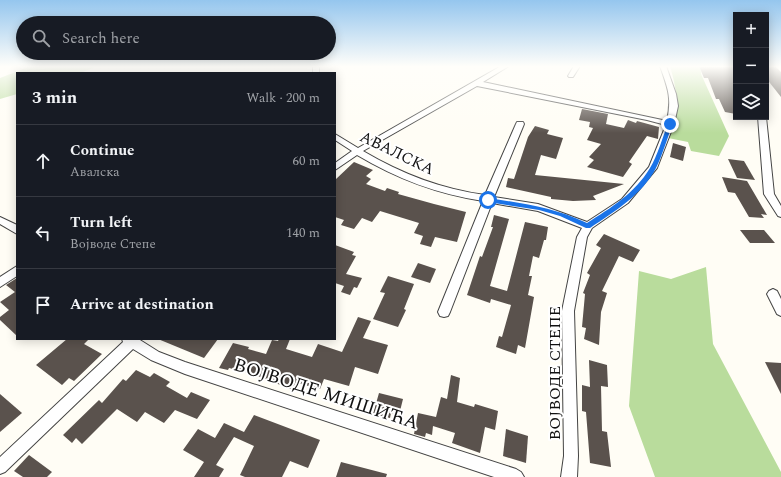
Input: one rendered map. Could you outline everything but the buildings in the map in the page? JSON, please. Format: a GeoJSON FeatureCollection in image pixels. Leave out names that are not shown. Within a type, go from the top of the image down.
{"type":"FeatureCollection","features":[{"type":"Feature","properties":{"kind":"street"},"geometry":{"type":"LineString","coordinates":[[336,166],[356,152],[374,143],[466,88]]}},
{"type":"Feature","properties":{"kind":"street"},"geometry":{"type":"LineString","coordinates":[[501,88],[670,124]]}},
{"type":"Feature","properties":{"kind":"street"},"geometry":{"type":"LineString","coordinates":[[588,226],[625,201],[636,190],[653,168],[670,124],[674,106],[671,88]]}},
{"type":"Feature","properties":{"kind":"street"},"geometry":{"type":"LineString","coordinates":[[762,120],[770,194],[781,214]]}},
{"type":"Feature","properties":{"kind":"street"},"geometry":{"type":"LineString","coordinates":[[444,312],[520,124]]}},
{"type":"Feature","properties":{"kind":"street","name":"АВАЛСКА"},"geometry":{"type":"LineString","coordinates":[[336,137],[356,152],[403,176],[435,188],[488,200],[539,208],[562,214],[588,226]]}},
{"type":"Feature","properties":{"kind":"street"},"geometry":{"type":"LineString","coordinates":[[0,220],[16,229]]}},
{"type":"Feature","properties":{"kind":"street","name":"ВОЈВОДЕ СТЕПЕ"},"geometry":{"type":"LineString","coordinates":[[569,477],[571,456],[568,311],[582,237],[588,226]]}},
{"type":"Feature","properties":{"kind":"street"},"geometry":{"type":"LineString","coordinates":[[0,283],[16,271]]}},
{"type":"Feature","properties":{"kind":"street"},"geometry":{"type":"LineString","coordinates":[[772,294],[781,311]]}},
{"type":"Feature","properties":{"kind":"street"},"geometry":{"type":"LineString","coordinates":[[0,467],[132,340]]}},
{"type":"Feature","properties":{"kind":"street","name":"ВОЈВОДЕ МИШИЋА"},"geometry":{"type":"LineString","coordinates":[[132,340],[155,356],[185,368],[516,477]]}},
{"type":"Feature","properties":{"kind":"green space"},"geometry":{"type":"Polygon","coordinates":[[[0,88],[16,88],[16,94],[0,99],[0,88]]]}},
{"type":"Feature","properties":{"kind":"green space"},"geometry":{"type":"Polygon","coordinates":[[[675,88],[707,88],[729,136],[719,156],[691,151],[688,142],[668,138],[672,129],[676,111],[675,88]]]}},
{"type":"Feature","properties":{"kind":"green space"},"geometry":{"type":"Polygon","coordinates":[[[706,267],[713,344],[781,472],[781,477],[655,477],[629,406],[639,271],[671,279],[706,267]]]}},
{"type":"Feature","properties":{"kind":"route"},"geometry":{"type":"LineString","coordinates":[[488,200],[522,204],[555,212],[588,226],[625,201],[636,190],[653,168],[670,124]]}}]}
